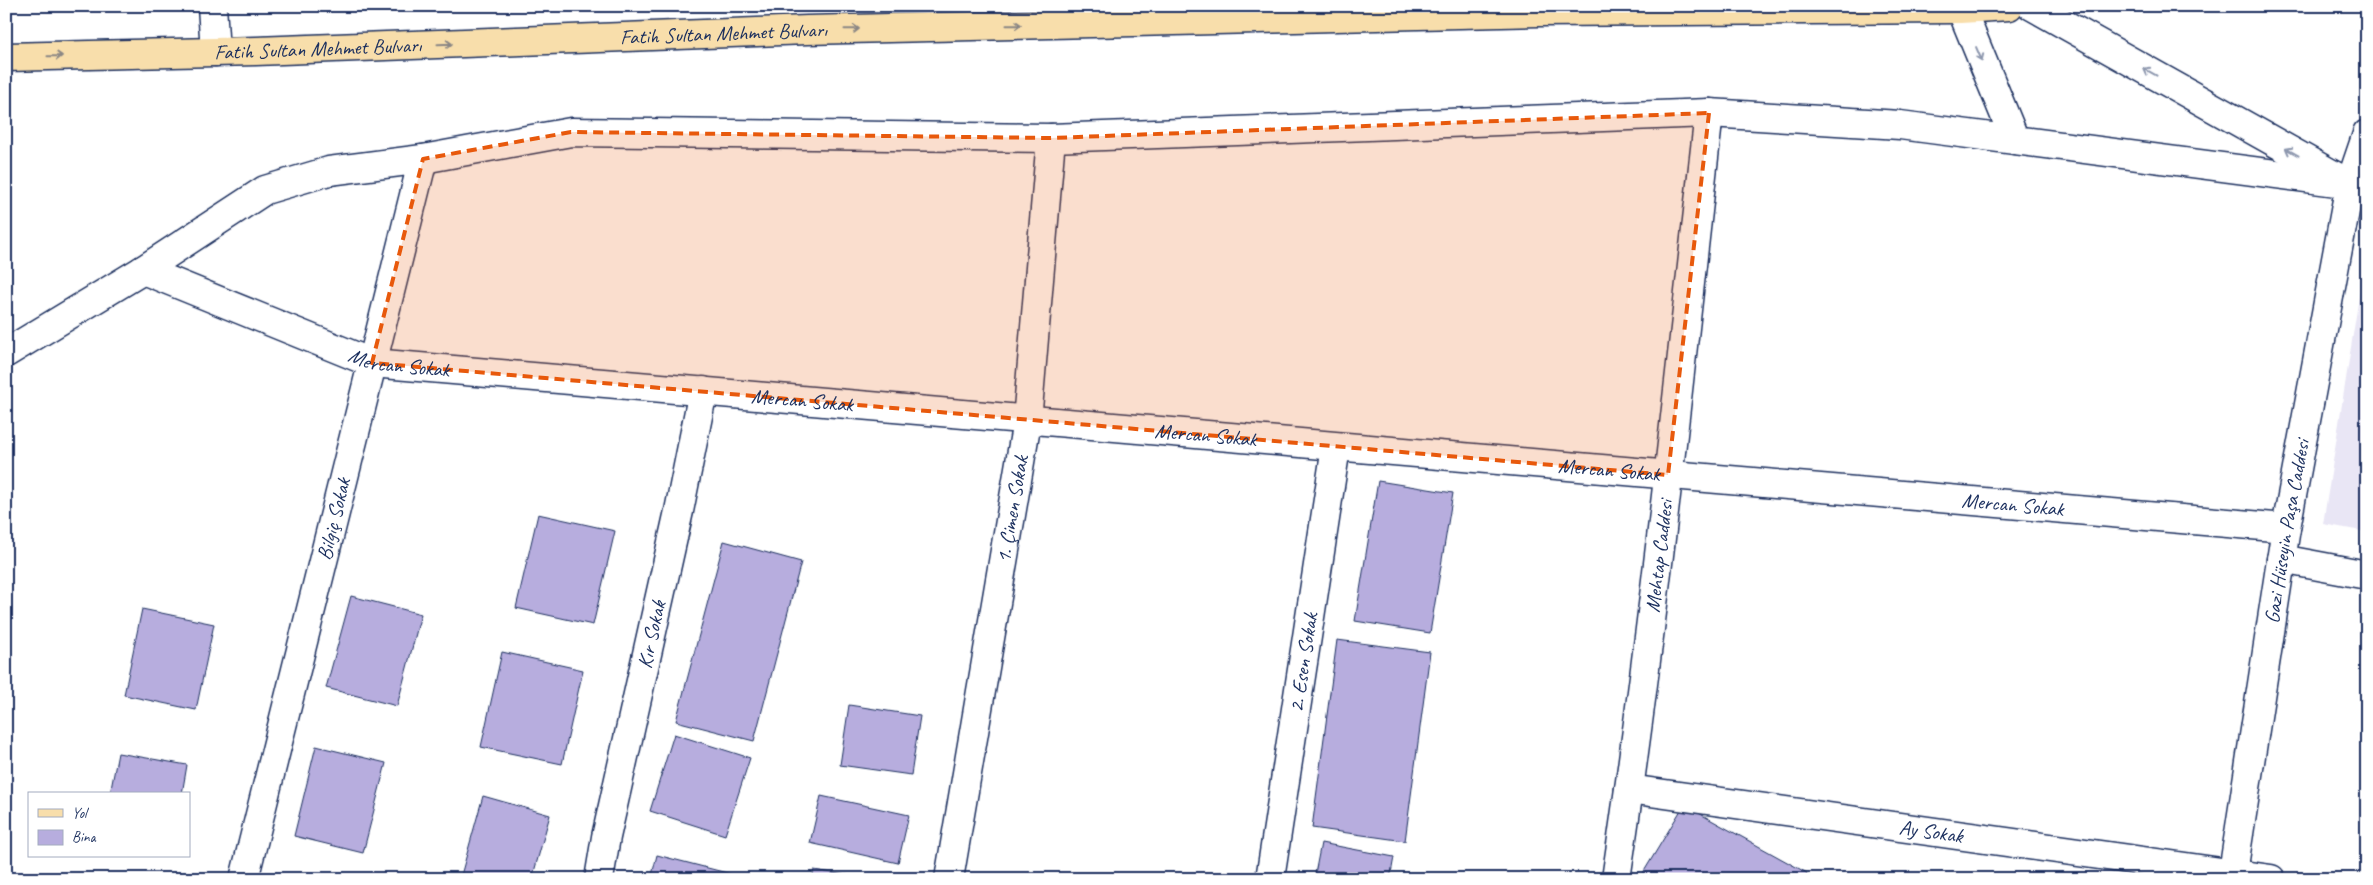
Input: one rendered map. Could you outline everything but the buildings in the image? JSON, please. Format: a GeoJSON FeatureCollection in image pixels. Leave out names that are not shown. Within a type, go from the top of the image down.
{"type":"FeatureCollection","features":[{"type":"Feature","properties":{"kind":"main road","name":"Fatih Sultan Mehmet Bulvarı"},"geometry":{"type":"LineString","coordinates":[[6,57],[215,52],[797,31],[1079,15],[1960,8],[2010,6]]}},
{"type":"Feature","properties":{"kind":"street"},"geometry":{"type":"LineString","coordinates":[[212,6],[215,52]]}},
{"type":"Feature","properties":{"kind":"street"},"geometry":{"type":"LineString","coordinates":[[2032,6],[2358,185]]}},
{"type":"Feature","properties":{"kind":"street"},"geometry":{"type":"LineString","coordinates":[[1960,8],[2015,140]]}},
{"type":"Feature","properties":{"kind":"street"},"geometry":{"type":"LineString","coordinates":[[6,353],[143,270],[264,190],[329,171],[423,159],[571,132],[1051,138],[1709,113],[1900,124],[2358,185]]}},
{"type":"Feature","properties":{"kind":"street","name":"Mehtap Caddesi"},"geometry":{"type":"LineString","coordinates":[[1616,879],[1630,789],[1709,113]]}},
{"type":"Feature","properties":{"kind":"street","name":"Gazi Hüseyin Paşa Caddesi"},"geometry":{"type":"LineString","coordinates":[[2232,877],[2286,528],[2367,134]]}},
{"type":"Feature","properties":{"kind":"street","name":"1. Çimen Sokak"},"geometry":{"type":"LineString","coordinates":[[949,879],[1028,421],[1051,138]]}},
{"type":"Feature","properties":{"kind":"street","name":"Bilgiç Sokak"},"geometry":{"type":"LineString","coordinates":[[244,879],[423,159]]}},
{"type":"Feature","properties":{"kind":"street","name":"Mercan Sokak"},"geometry":{"type":"LineString","coordinates":[[143,270],[372,363],[2286,528]]}},
{"type":"Feature","properties":{"kind":"street","name":"Kır Sokak"},"geometry":{"type":"LineString","coordinates":[[599,879],[606,837],[679,511],[703,391]]}},
{"type":"Feature","properties":{"kind":"street","name":"2. Esen Sokak"},"geometry":{"type":"LineString","coordinates":[[1270,879],[1336,447]]}},
{"type":"Feature","properties":{"kind":"street"},"geometry":{"type":"LineString","coordinates":[[2281,559],[2367,576]]}},
{"type":"Feature","properties":{"kind":"street","name":"Ay Sokak"},"geometry":{"type":"LineString","coordinates":[[1630,789],[2232,877],[2270,879]]}},
{"type":"Feature","properties":{"kind":"highlighted area"},"geometry":{"type":"Polygon","coordinates":[[[1709,113],[1668,475],[372,363],[423,159],[571,132],[1051,138],[1709,113]]]}},
{"type":"Feature","properties":{"kind":"shaded area"},"geometry":{"type":"Polygon","coordinates":[[[2367,246],[2367,532],[2323,524],[2367,246]]]}}]}
